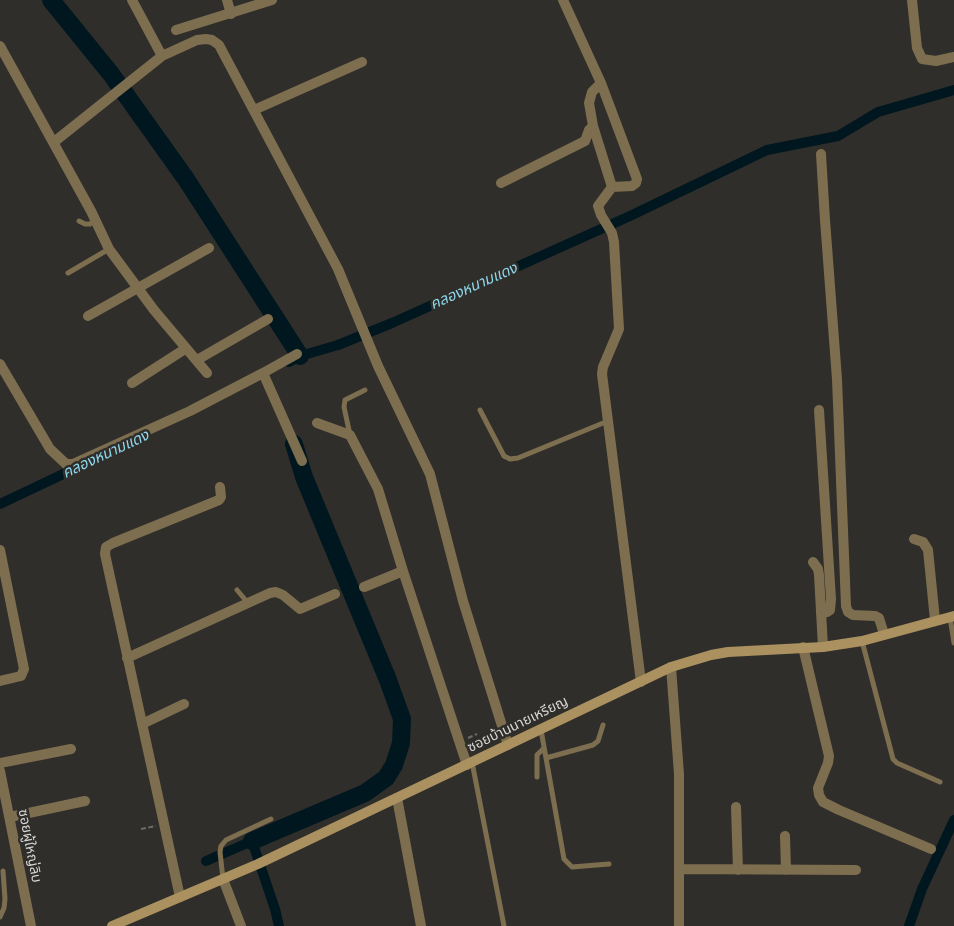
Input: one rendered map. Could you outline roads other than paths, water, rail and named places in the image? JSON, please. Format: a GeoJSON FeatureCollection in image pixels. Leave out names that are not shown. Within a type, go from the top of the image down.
{"type":"FeatureCollection","features":[{"type":"Feature","properties":{"kind":"street"},"geometry":{"type":"LineString","coordinates":[[132,0],[162,56]]}},
{"type":"Feature","properties":{"kind":"street"},"geometry":{"type":"LineString","coordinates":[[227,0],[231,14]]}},
{"type":"Feature","properties":{"kind":"street"},"geometry":{"type":"LineString","coordinates":[[176,30],[231,14],[246,4],[272,0]]}},
{"type":"Feature","properties":{"kind":"street"},"geometry":{"type":"LineString","coordinates":[[563,0],[601,83],[637,179],[636,183],[632,186],[612,188],[598,206],[601,216],[612,233],[614,242],[619,329],[603,367],[602,374],[641,682]]}},
{"type":"Feature","properties":{"kind":"street"},"geometry":{"type":"LineString","coordinates":[[912,0],[917,48],[922,59],[936,61],[954,57]]}},
{"type":"Feature","properties":{"kind":"street"},"geometry":{"type":"LineString","coordinates":[[54,142],[162,56],[198,40],[212,40],[219,45],[338,269],[378,366],[430,474],[463,601],[508,745]]}},
{"type":"Feature","properties":{"kind":"street"},"geometry":{"type":"LineString","coordinates":[[0,46],[96,220],[109,250],[185,349],[207,373]]}},
{"type":"Feature","properties":{"kind":"street"},"geometry":{"type":"LineString","coordinates":[[254,110],[362,62]]}},
{"type":"Feature","properties":{"kind":"street"},"geometry":{"type":"LineString","coordinates":[[601,83],[592,92],[589,103],[593,126],[612,188]]}},
{"type":"Feature","properties":{"kind":"street"},"geometry":{"type":"LineString","coordinates":[[501,183],[585,140],[593,126]]}},
{"type":"Feature","properties":{"kind":"street"},"geometry":{"type":"LineString","coordinates":[[821,154],[837,379],[846,606],[848,612],[853,615],[875,616],[879,618],[884,634]]}},
{"type":"Feature","properties":{"kind":"street"},"geometry":{"type":"LineString","coordinates":[[88,316],[209,248]]}},
{"type":"Feature","properties":{"kind":"street"},"geometry":{"type":"LineString","coordinates":[[197,360],[268,318]]}},
{"type":"Feature","properties":{"kind":"street"},"geometry":{"type":"LineString","coordinates":[[132,383],[185,349]]}},
{"type":"Feature","properties":{"kind":"street"},"geometry":{"type":"LineString","coordinates":[[0,364],[50,449],[62,461],[69,464],[190,411],[297,354]]}},
{"type":"Feature","properties":{"kind":"street"},"geometry":{"type":"LineString","coordinates":[[264,373],[302,461]]}},
{"type":"Feature","properties":{"kind":"street"},"geometry":{"type":"LineString","coordinates":[[819,410],[831,599],[830,610],[821,613]]}},
{"type":"Feature","properties":{"kind":"street"},"geometry":{"type":"LineString","coordinates":[[317,423],[350,435],[378,489],[403,571],[470,764]]}},
{"type":"Feature","properties":{"kind":"street"},"geometry":{"type":"LineString","coordinates":[[180,897],[105,554],[106,547],[219,500],[222,497],[220,487]]}},
{"type":"Feature","properties":{"kind":"street"},"geometry":{"type":"LineString","coordinates":[[914,539],[923,542],[928,550],[935,620]]}},
{"type":"Feature","properties":{"kind":"street"},"geometry":{"type":"LineString","coordinates":[[0,550],[24,670],[21,676],[0,681]]}},
{"type":"Feature","properties":{"kind":"street"},"geometry":{"type":"LineString","coordinates":[[813,562],[818,569],[819,575],[823,647]]}},
{"type":"Feature","properties":{"kind":"street"},"geometry":{"type":"LineString","coordinates":[[364,587],[403,571]]}},
{"type":"Feature","properties":{"kind":"street"},"geometry":{"type":"LineString","coordinates":[[127,658],[276,592],[283,594],[300,609],[335,594]]}},
{"type":"Feature","properties":{"kind":"street","name":"ซอยบ้านนายเหรียญ"},"geometry":{"type":"LineString","coordinates":[[112,926],[258,864],[671,667],[711,655],[823,647],[862,641],[952,616]]}},
{"type":"Feature","properties":{"kind":"street"},"geometry":{"type":"LineString","coordinates":[[803,647],[829,756],[818,788],[823,802],[931,849]]}},
{"type":"Feature","properties":{"kind":"street"},"geometry":{"type":"LineString","coordinates":[[671,667],[680,774],[679,926]]}},
{"type":"Feature","properties":{"kind":"street"},"geometry":{"type":"LineString","coordinates":[[142,724],[184,704]]}},
{"type":"Feature","properties":{"kind":"street"},"geometry":{"type":"LineString","coordinates":[[0,762],[71,749]]}},
{"type":"Feature","properties":{"kind":"street","name":"ซอยผู้ใหญ่ลิบ"},"geometry":{"type":"LineString","coordinates":[[0,771],[31,926]]}},
{"type":"Feature","properties":{"kind":"street"},"geometry":{"type":"LineString","coordinates":[[397,798],[421,926]]}},
{"type":"Feature","properties":{"kind":"street"},"geometry":{"type":"LineString","coordinates":[[10,817],[85,801]]}},
{"type":"Feature","properties":{"kind":"street"},"geometry":{"type":"LineString","coordinates":[[736,807],[738,870]]}},
{"type":"Feature","properties":{"kind":"street"},"geometry":{"type":"LineString","coordinates":[[785,836],[786,870]]}},
{"type":"Feature","properties":{"kind":"street"},"geometry":{"type":"LineString","coordinates":[[679,868],[856,870]]}},
{"type":"Feature","properties":{"kind":"street"},"geometry":{"type":"LineString","coordinates":[[223,879],[240,926]]}},
{"type":"Feature","properties":{"kind":"lane"},"geometry":{"type":"LineString","coordinates":[[79,221],[90,224],[96,220]]}},
{"type":"Feature","properties":{"kind":"lane"},"geometry":{"type":"LineString","coordinates":[[68,273],[109,250]]}},
{"type":"Feature","properties":{"kind":"lane"},"geometry":{"type":"LineString","coordinates":[[350,435],[344,407],[345,400],[365,390]]}},
{"type":"Feature","properties":{"kind":"lane"},"geometry":{"type":"LineString","coordinates":[[480,410],[504,456],[510,459],[518,458],[608,421]]}},
{"type":"Feature","properties":{"kind":"lane"},"geometry":{"type":"LineString","coordinates":[[237,590],[248,603]]}},
{"type":"Feature","properties":{"kind":"lane"},"geometry":{"type":"LineString","coordinates":[[952,616],[954,643]]}},
{"type":"Feature","properties":{"kind":"lane"},"geometry":{"type":"LineString","coordinates":[[862,641],[893,759],[897,763],[940,782]]}},
{"type":"Feature","properties":{"kind":"lane"},"geometry":{"type":"LineString","coordinates":[[546,758],[593,745],[598,741],[603,725]]}},
{"type":"Feature","properties":{"kind":"lane"},"geometry":{"type":"LineString","coordinates":[[541,730],[564,859],[572,867],[609,864]]}},
{"type":"Feature","properties":{"kind":"lane"},"geometry":{"type":"LineString","coordinates":[[537,777],[537,756],[544,748]]}},
{"type":"Feature","properties":{"kind":"lane"},"geometry":{"type":"LineString","coordinates":[[470,764],[504,926]]}},
{"type":"Feature","properties":{"kind":"lane"},"geometry":{"type":"LineString","coordinates":[[223,879],[221,846],[226,840],[271,819]]}},
{"type":"Feature","properties":{"kind":"lane"},"geometry":{"type":"LineString","coordinates":[[0,917],[5,899],[3,871]]}},
{"type":"Feature","properties":{"kind":"waterway"},"geometry":{"type":"LineString","coordinates":[[51,0],[111,74],[186,179],[300,356]]}},
{"type":"Feature","properties":{"kind":"waterway","name":"คลองหนามแดง"},"geometry":{"type":"LineString","coordinates":[[289,362],[300,356],[338,345],[392,323],[630,216],[767,150],[838,136],[878,112],[954,90]]}},
{"type":"Feature","properties":{"kind":"waterway"},"geometry":{"type":"LineString","coordinates":[[252,841],[365,793],[386,778],[394,765],[401,743],[402,719],[388,680],[304,477],[294,444]]}},
{"type":"Feature","properties":{"kind":"waterway","name":"คลองหนามแดง"},"geometry":{"type":"LineString","coordinates":[[0,504],[97,458]]}},
{"type":"Feature","properties":{"kind":"waterway"},"geometry":{"type":"LineString","coordinates":[[909,926],[922,889],[954,820]]}},
{"type":"Feature","properties":{"kind":"waterway"},"geometry":{"type":"LineString","coordinates":[[206,861],[252,841],[279,926]]}}]}
